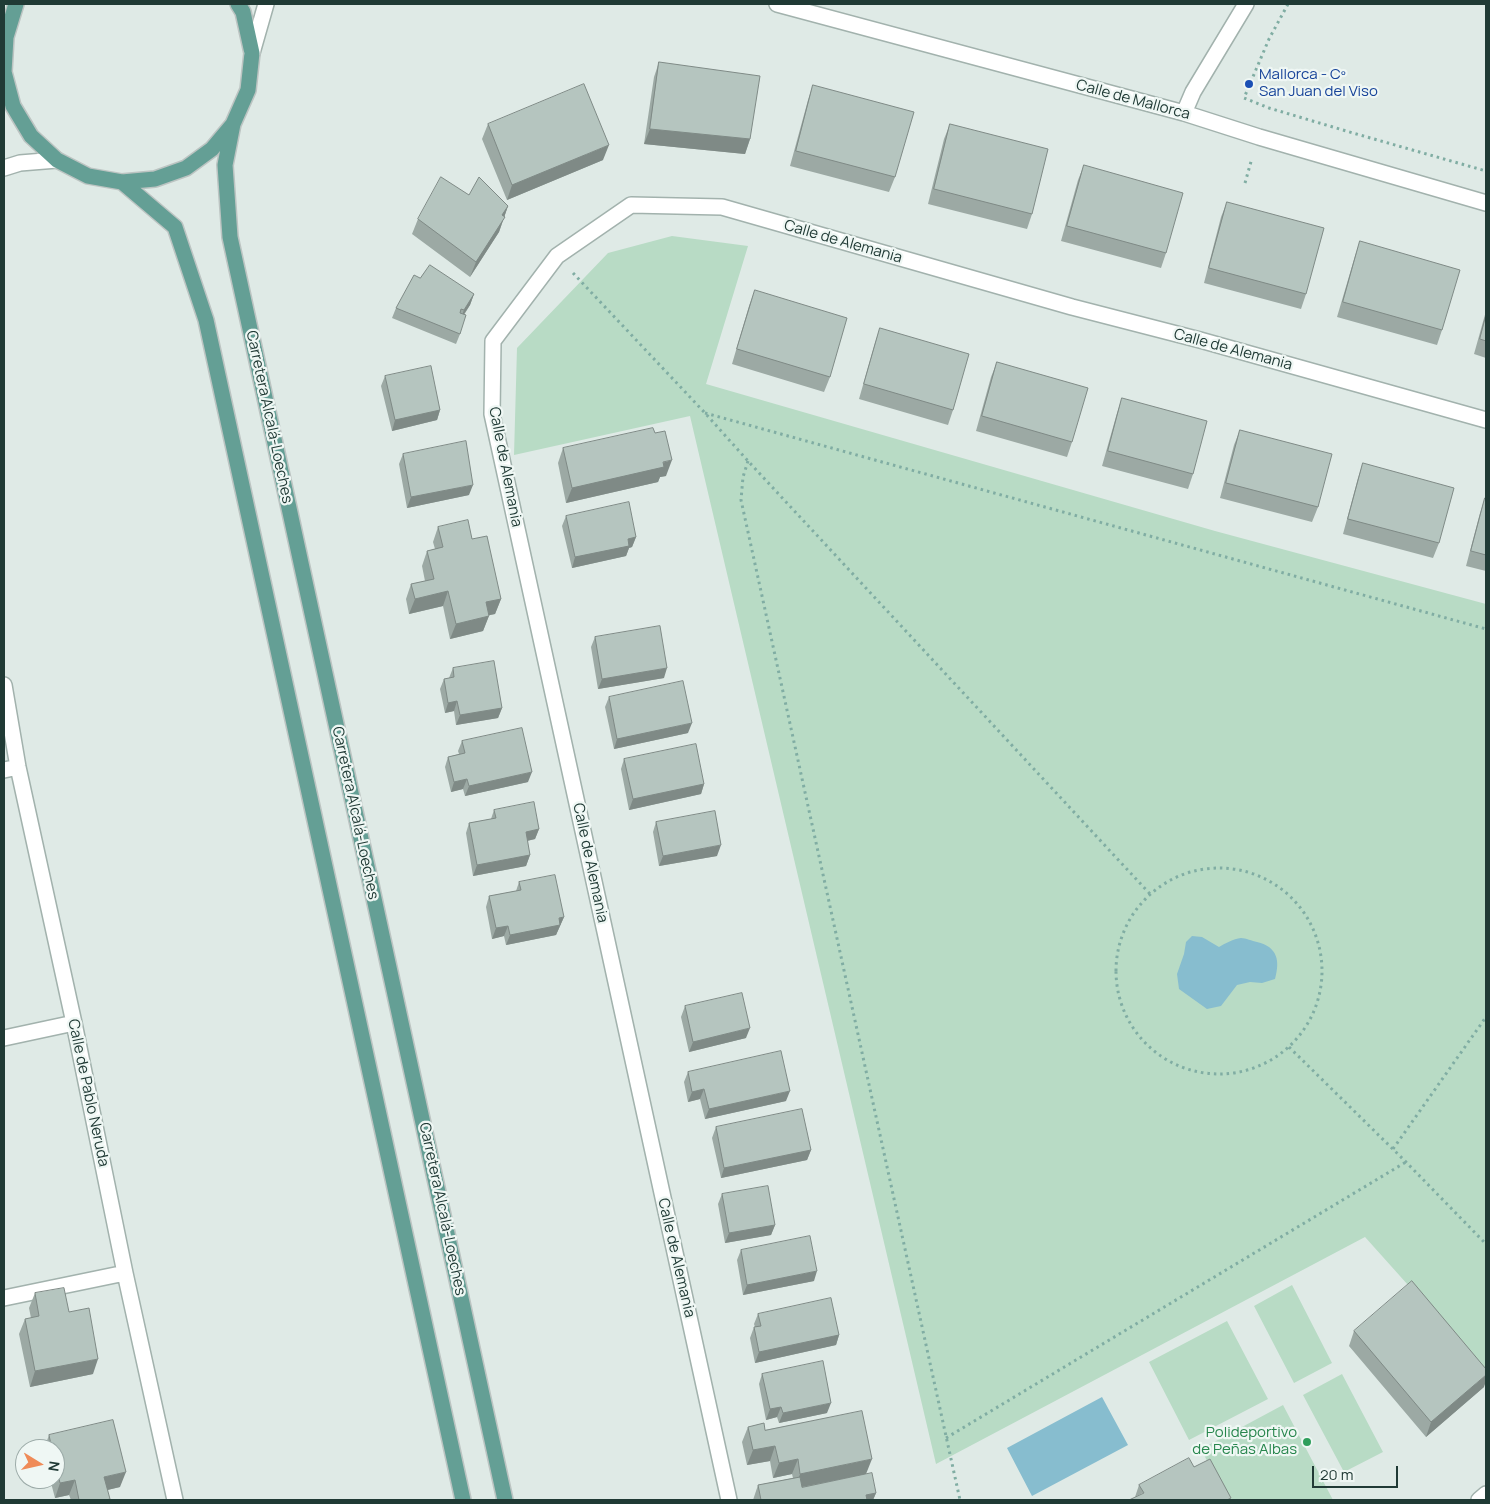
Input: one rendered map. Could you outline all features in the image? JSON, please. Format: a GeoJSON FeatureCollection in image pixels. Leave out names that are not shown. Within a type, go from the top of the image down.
{"type":"FeatureCollection","features":[{"type":"Feature","properties":{"kind":"main road"},"geometry":{"type":"LineString","coordinates":[[16,4],[5,39],[4,72],[13,106],[32,136],[56,160],[88,176],[122,182],[155,179],[186,168],[212,149],[233,124],[248,90],[252,53],[243,12],[238,4]]}},
{"type":"Feature","properties":{"kind":"main road","name":"Carretera Alcalá-Loeches"},"geometry":{"type":"LineString","coordinates":[[233,124],[225,165],[230,237],[505,1500]]}},
{"type":"Feature","properties":{"kind":"main road"},"geometry":{"type":"LineString","coordinates":[[122,182],[175,227],[206,320],[463,1500]]}},
{"type":"Feature","properties":{"kind":"street"},"geometry":{"type":"LineString","coordinates":[[252,53],[266,4]]}},
{"type":"Feature","properties":{"kind":"street","name":"Calle de Mallorca"},"geometry":{"type":"LineString","coordinates":[[777,4],[1184,113],[1258,137],[1486,203]]}},
{"type":"Feature","properties":{"kind":"street"},"geometry":{"type":"LineString","coordinates":[[1184,113],[1193,92],[1246,4]]}},
{"type":"Feature","properties":{"kind":"street"},"geometry":{"type":"LineString","coordinates":[[4,168],[20,163],[56,160]]}},
{"type":"Feature","properties":{"kind":"street","name":"Calle de Alemania"},"geometry":{"type":"LineString","coordinates":[[730,1500],[660,1190],[492,414],[493,341],[557,256],[631,206],[722,207],[1072,307],[1200,340],[1486,420]]}},
{"type":"Feature","properties":{"kind":"street","name":"Calle de Pablo Neruda"},"geometry":{"type":"LineString","coordinates":[[4,685],[11,768],[74,1023],[125,1272],[175,1500]]}},
{"type":"Feature","properties":{"kind":"street"},"geometry":{"type":"LineString","coordinates":[[4,1038],[74,1023]]}},
{"type":"Feature","properties":{"kind":"street"},"geometry":{"type":"LineString","coordinates":[[4,1298],[125,1272]]}},
{"type":"Feature","properties":{"kind":"street"},"geometry":{"type":"LineString","coordinates":[[1479,1500],[1486,1494]]}},
{"type":"Feature","properties":{"kind":"path"},"geometry":{"type":"LineString","coordinates":[[1288,4],[1269,39],[1244,98],[1269,108],[1486,171]]}},
{"type":"Feature","properties":{"kind":"path"},"geometry":{"type":"LineString","coordinates":[[557,256],[1150,894]]}},
{"type":"Feature","properties":{"kind":"path"},"geometry":{"type":"LineString","coordinates":[[704,413],[1486,629]]}},
{"type":"Feature","properties":{"kind":"path"},"geometry":{"type":"LineString","coordinates":[[748,461],[743,477],[741,500],[960,1500]]}},
{"type":"Feature","properties":{"kind":"path"},"geometry":{"type":"LineString","coordinates":[[1212,868],[1234,868],[1258,875],[1282,888],[1306,914],[1318,940],[1322,970],[1319,997],[1306,1026],[1289,1047],[1270,1060],[1245,1070],[1220,1074],[1189,1070],[1156,1052],[1136,1032],[1122,1006],[1116,979],[1117,956],[1125,928],[1137,909],[1150,894],[1167,882],[1186,873],[1212,868]]}},
{"type":"Feature","properties":{"kind":"path"},"geometry":{"type":"LineString","coordinates":[[1393,1149],[1486,1017]]}},
{"type":"Feature","properties":{"kind":"path"},"geometry":{"type":"LineString","coordinates":[[1289,1047],[1486,1244]]}},
{"type":"Feature","properties":{"kind":"path"},"geometry":{"type":"LineString","coordinates":[[946,1438],[1406,1162]]}},
{"type":"Feature","properties":{"kind":"green space"},"geometry":{"type":"Polygon","coordinates":[[[672,236],[748,246],[706,384],[1215,531],[1486,604],[1486,1372],[1365,1237],[936,1464],[690,416],[514,455],[517,348],[608,253],[672,236]]]}},
{"type":"Feature","properties":{"kind":"green space"},"geometry":{"type":"Polygon","coordinates":[[[1292,1285],[1332,1363],[1294,1383],[1254,1306],[1292,1285]]]}},
{"type":"Feature","properties":{"kind":"green space"},"geometry":{"type":"Polygon","coordinates":[[[1227,1321],[1268,1399],[1189,1440],[1149,1362],[1227,1321]]]}},
{"type":"Feature","properties":{"kind":"green space"},"geometry":{"type":"Polygon","coordinates":[[[1342,1374],[1383,1452],[1344,1472],[1303,1395],[1342,1374]]]}},
{"type":"Feature","properties":{"kind":"green space"},"geometry":{"type":"Polygon","coordinates":[[[1283,1405],[1333,1500],[1227,1500],[1201,1449],[1283,1405]]]}},
{"type":"Feature","properties":{"kind":"water"},"geometry":{"type":"Polygon","coordinates":[[[1192,936],[1202,937],[1219,947],[1232,940],[1241,938],[1264,944],[1276,956],[1275,979],[1262,983],[1250,982],[1237,985],[1221,1006],[1207,1009],[1179,989],[1177,974],[1186,942],[1192,936]]]}},
{"type":"Feature","properties":{"kind":"water"},"geometry":{"type":"Polygon","coordinates":[[[1102,1397],[1128,1445],[1032,1496],[1007,1448],[1102,1397]]]}},
{"type":"Feature","properties":{"kind":"building"},"geometry":{"type":"Polygon","coordinates":[[[659,62],[760,76],[750,139],[650,129],[659,62]]]}},
{"type":"Feature","properties":{"kind":"building"},"geometry":{"type":"Polygon","coordinates":[[[584,84],[609,145],[512,185],[488,124],[584,84]]]}},
{"type":"Feature","properties":{"kind":"building"},"geometry":{"type":"Polygon","coordinates":[[[813,85],[914,112],[895,177],[796,151],[813,85]]]}},
{"type":"Feature","properties":{"kind":"building"},"geometry":{"type":"Polygon","coordinates":[[[950,124],[1048,149],[1032,214],[934,189],[950,124]]]}},
{"type":"Feature","properties":{"kind":"building"},"geometry":{"type":"Polygon","coordinates":[[[1084,165],[1183,193],[1166,253],[1067,226],[1084,165]]]}},
{"type":"Feature","properties":{"kind":"building"},"geometry":{"type":"Polygon","coordinates":[[[441,177],[469,195],[479,177],[508,206],[502,215],[505,217],[476,262],[418,219],[441,177]]]}},
{"type":"Feature","properties":{"kind":"building"},"geometry":{"type":"Polygon","coordinates":[[[1227,202],[1324,228],[1306,294],[1209,268],[1227,202]]]}},
{"type":"Feature","properties":{"kind":"building"},"geometry":{"type":"Polygon","coordinates":[[[1360,241],[1460,270],[1442,330],[1343,302],[1360,241]]]}},
{"type":"Feature","properties":{"kind":"building"},"geometry":{"type":"Polygon","coordinates":[[[430,265],[474,294],[464,310],[461,309],[460,313],[466,315],[460,334],[396,308],[414,275],[420,278],[430,265]]]}},
{"type":"Feature","properties":{"kind":"building"},"geometry":{"type":"Polygon","coordinates":[[[755,290],[847,318],[830,377],[737,349],[755,290]]]}},
{"type":"Feature","properties":{"kind":"building"},"geometry":{"type":"Polygon","coordinates":[[[1486,315],[1486,341],[1480,339],[1486,315]]]}},
{"type":"Feature","properties":{"kind":"building"},"geometry":{"type":"Polygon","coordinates":[[[880,328],[969,354],[953,410],[864,384],[880,328]]]}},
{"type":"Feature","properties":{"kind":"building"},"geometry":{"type":"Polygon","coordinates":[[[997,362],[1088,388],[1072,442],[982,416],[997,362]]]}},
{"type":"Feature","properties":{"kind":"building"},"geometry":{"type":"Polygon","coordinates":[[[431,366],[440,410],[395,420],[385,376],[431,366]]]}},
{"type":"Feature","properties":{"kind":"building"},"geometry":{"type":"Polygon","coordinates":[[[1122,398],[1207,421],[1193,474],[1108,451],[1122,398]]]}},
{"type":"Feature","properties":{"kind":"building"},"geometry":{"type":"Polygon","coordinates":[[[653,428],[655,433],[665,431],[672,460],[663,462],[664,467],[572,488],[563,448],[653,428]]]}},
{"type":"Feature","properties":{"kind":"building"},"geometry":{"type":"Polygon","coordinates":[[[1240,430],[1332,454],[1318,507],[1226,483],[1240,430]]]}},
{"type":"Feature","properties":{"kind":"building"},"geometry":{"type":"Polygon","coordinates":[[[466,441],[473,485],[411,497],[403,454],[466,441]]]}},
{"type":"Feature","properties":{"kind":"building"},"geometry":{"type":"Polygon","coordinates":[[[1363,463],[1454,488],[1439,543],[1348,519],[1363,463]]]}},
{"type":"Feature","properties":{"kind":"building"},"geometry":{"type":"Polygon","coordinates":[[[1486,498],[1486,555],[1471,551],[1486,498]]]}},
{"type":"Feature","properties":{"kind":"building"},"geometry":{"type":"Polygon","coordinates":[[[629,502],[636,537],[628,539],[629,546],[575,557],[566,516],[629,502]]]}},
{"type":"Feature","properties":{"kind":"building"},"geometry":{"type":"Polygon","coordinates":[[[468,520],[472,539],[487,536],[501,599],[486,602],[489,616],[456,624],[448,591],[415,599],[411,584],[434,579],[427,551],[443,547],[438,527],[468,520]]]}},
{"type":"Feature","properties":{"kind":"building"},"geometry":{"type":"Polygon","coordinates":[[[660,626],[667,668],[602,679],[595,637],[660,626]]]}},
{"type":"Feature","properties":{"kind":"building"},"geometry":{"type":"Polygon","coordinates":[[[494,661],[502,708],[460,715],[457,701],[448,703],[444,679],[454,677],[453,668],[494,661]]]}},
{"type":"Feature","properties":{"kind":"building"},"geometry":{"type":"Polygon","coordinates":[[[683,681],[692,723],[617,739],[609,697],[683,681]]]}},
{"type":"Feature","properties":{"kind":"building"},"geometry":{"type":"Polygon","coordinates":[[[522,728],[532,772],[469,786],[467,779],[454,782],[448,757],[465,753],[462,741],[522,728]]]}},
{"type":"Feature","properties":{"kind":"building"},"geometry":{"type":"Polygon","coordinates":[[[696,744],[704,784],[633,799],[624,759],[696,744]]]}},
{"type":"Feature","properties":{"kind":"building"},"geometry":{"type":"Polygon","coordinates":[[[534,802],[539,829],[526,832],[530,855],[477,865],[469,823],[496,818],[494,810],[534,802]]]}},
{"type":"Feature","properties":{"kind":"building"},"geometry":{"type":"Polygon","coordinates":[[[715,811],[721,845],[663,856],[656,822],[715,811]]]}},
{"type":"Feature","properties":{"kind":"building"},"geometry":{"type":"Polygon","coordinates":[[[555,875],[564,917],[559,918],[560,925],[510,935],[508,926],[496,928],[489,896],[521,890],[519,882],[555,875]]]}},
{"type":"Feature","properties":{"kind":"building"},"geometry":{"type":"Polygon","coordinates":[[[742,993],[750,1028],[693,1042],[685,1006],[742,993]]]}},
{"type":"Feature","properties":{"kind":"building"},"geometry":{"type":"Polygon","coordinates":[[[781,1051],[790,1091],[709,1109],[704,1089],[692,1092],[688,1072],[781,1051]]]}},
{"type":"Feature","properties":{"kind":"building"},"geometry":{"type":"Polygon","coordinates":[[[802,1109],[811,1150],[724,1168],[716,1127],[802,1109]]]}},
{"type":"Feature","properties":{"kind":"building"},"geometry":{"type":"Polygon","coordinates":[[[768,1186],[775,1225],[729,1233],[722,1194],[768,1186]]]}},
{"type":"Feature","properties":{"kind":"building"},"geometry":{"type":"Polygon","coordinates":[[[810,1236],[817,1271],[747,1285],[741,1250],[810,1236]]]}},
{"type":"Feature","properties":{"kind":"building"},"geometry":{"type":"Polygon","coordinates":[[[1412,1281],[1486,1369],[1486,1375],[1431,1422],[1354,1331],[1412,1281]]]}},
{"type":"Feature","properties":{"kind":"building"},"geometry":{"type":"Polygon","coordinates":[[[64,1288],[69,1312],[89,1308],[98,1359],[35,1371],[25,1319],[39,1316],[35,1293],[64,1288]]]}},
{"type":"Feature","properties":{"kind":"building"},"geometry":{"type":"Polygon","coordinates":[[[831,1298],[839,1335],[759,1352],[754,1327],[761,1326],[758,1314],[831,1298]]]}},
{"type":"Feature","properties":{"kind":"building"},"geometry":{"type":"Polygon","coordinates":[[[823,1361],[831,1403],[783,1413],[781,1407],[770,1409],[762,1374],[823,1361]]]}},
{"type":"Feature","properties":{"kind":"building"},"geometry":{"type":"Polygon","coordinates":[[[862,1411],[872,1459],[800,1474],[798,1459],[779,1463],[775,1446],[753,1450],[748,1427],[764,1423],[765,1430],[862,1411]]]}},
{"type":"Feature","properties":{"kind":"building"},"geometry":{"type":"Polygon","coordinates":[[[113,1420],[126,1472],[104,1477],[110,1499],[79,1500],[75,1480],[65,1482],[65,1439],[50,1439],[49,1435],[113,1420]]]}},
{"type":"Feature","properties":{"kind":"building"},"geometry":{"type":"Polygon","coordinates":[[[1189,1458],[1194,1467],[1210,1459],[1231,1498],[1227,1500],[1129,1500],[1144,1493],[1139,1485],[1189,1458]]]}},
{"type":"Feature","properties":{"kind":"building"},"geometry":{"type":"Polygon","coordinates":[[[872,1473],[876,1493],[866,1495],[867,1500],[761,1500],[758,1485],[800,1477],[802,1487],[872,1473]]]}},
{"type":"Feature","properties":{"kind":"place","name":"Mallorca - Cº San Juan del Viso"},"geometry":{"type":"Point","coordinates":[1249,84]}},
{"type":"Feature","properties":{"kind":"place","name":"Polideportivo de Peñas Albas"},"geometry":{"type":"Point","coordinates":[1307,1442]}}]}
